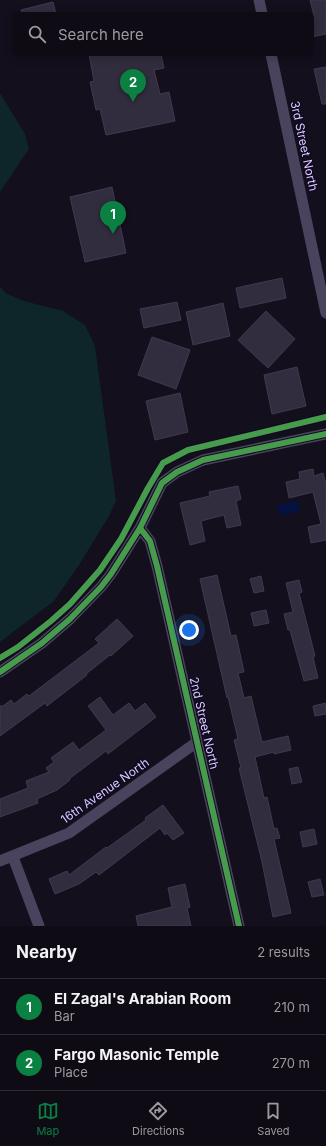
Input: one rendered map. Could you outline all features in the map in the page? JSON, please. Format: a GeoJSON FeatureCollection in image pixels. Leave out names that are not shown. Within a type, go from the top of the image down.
{"type":"FeatureCollection","features":[{"type":"Feature","properties":{"kind":"street"},"geometry":{"type":"LineString","coordinates":[[259,0],[262,12]]}},
{"type":"Feature","properties":{"kind":"street","name":"3rd Street North"},"geometry":{"type":"LineString","coordinates":[[271,56],[326,313]]}},
{"type":"Feature","properties":{"kind":"street"},"geometry":{"type":"LineString","coordinates":[[0,672],[42,643],[70,619],[101,587],[140,528],[162,483],[177,472],[203,460],[326,434]]}},
{"type":"Feature","properties":{"kind":"street","name":"2nd Street North"},"geometry":{"type":"LineString","coordinates":[[140,528],[150,541],[157,566],[239,926]]}},
{"type":"Feature","properties":{"kind":"street","name":"16th Avenue North"},"geometry":{"type":"LineString","coordinates":[[0,861],[69,833],[197,742]]}},
{"type":"Feature","properties":{"kind":"street"},"geometry":{"type":"LineString","coordinates":[[13,857],[38,926]]}},
{"type":"Feature","properties":{"kind":"green space"},"geometry":{"type":"Polygon","coordinates":[[[0,93],[25,134],[29,149],[0,192],[0,93]]]}},
{"type":"Feature","properties":{"kind":"green space"},"geometry":{"type":"Polygon","coordinates":[[[0,287],[7,294],[24,301],[63,311],[85,325],[95,346],[116,501],[109,516],[79,565],[54,601],[0,642],[0,287]]]}},
{"type":"Feature","properties":{"kind":"shaded area"},"geometry":{"type":"Polygon","coordinates":[[[298,500],[300,511],[280,516],[277,505],[298,500]]]}},
{"type":"Feature","properties":{"kind":"building"},"geometry":{"type":"Polygon","coordinates":[[[310,0],[326,0],[326,34],[314,37],[313,12],[310,0]]]}},
{"type":"Feature","properties":{"kind":"building"},"geometry":{"type":"Polygon","coordinates":[[[53,2],[56,12],[22,12],[21,10],[53,2]]]}},
{"type":"Feature","properties":{"kind":"building"},"geometry":{"type":"Polygon","coordinates":[[[89,56],[161,56],[164,68],[154,70],[160,94],[169,92],[175,121],[106,135],[100,109],[96,110],[90,82],[94,81],[89,56]]]}},
{"type":"Feature","properties":{"kind":"building"},"geometry":{"type":"Polygon","coordinates":[[[326,67],[326,104],[322,104],[314,69],[326,67]]]}},
{"type":"Feature","properties":{"kind":"building"},"geometry":{"type":"Polygon","coordinates":[[[112,187],[126,253],[85,262],[70,197],[112,187]]]}},
{"type":"Feature","properties":{"kind":"building"},"geometry":{"type":"Polygon","coordinates":[[[282,278],[286,298],[240,308],[236,288],[282,278]]]}},
{"type":"Feature","properties":{"kind":"building"},"geometry":{"type":"Polygon","coordinates":[[[177,302],[181,320],[144,328],[140,309],[177,302]]]}},
{"type":"Feature","properties":{"kind":"building"},"geometry":{"type":"Polygon","coordinates":[[[223,303],[230,336],[193,345],[186,312],[223,303]]]}},
{"type":"Feature","properties":{"kind":"building"},"geometry":{"type":"Polygon","coordinates":[[[266,311],[295,339],[268,368],[238,340],[266,311]]]}},
{"type":"Feature","properties":{"kind":"building"},"geometry":{"type":"Polygon","coordinates":[[[152,337],[190,350],[176,389],[138,375],[152,337]]]}},
{"type":"Feature","properties":{"kind":"building"},"geometry":{"type":"Polygon","coordinates":[[[297,367],[306,406],[272,414],[264,375],[297,367]]]}},
{"type":"Feature","properties":{"kind":"building"},"geometry":{"type":"Polygon","coordinates":[[[180,393],[188,432],[155,440],[146,401],[180,393]]]}},
{"type":"Feature","properties":{"kind":"building"},"geometry":{"type":"Polygon","coordinates":[[[313,469],[314,476],[323,473],[326,484],[326,540],[311,543],[308,527],[321,524],[313,492],[289,498],[286,482],[300,479],[299,472],[313,469]]]}},
{"type":"Feature","properties":{"kind":"building"},"geometry":{"type":"Polygon","coordinates":[[[238,486],[241,499],[236,501],[241,525],[227,528],[224,515],[201,521],[205,541],[190,545],[180,503],[210,496],[209,492],[238,486]]]}},
{"type":"Feature","properties":{"kind":"building"},"geometry":{"type":"Polygon","coordinates":[[[217,575],[231,636],[236,635],[244,672],[238,673],[244,698],[251,696],[262,742],[288,736],[291,750],[274,754],[274,752],[255,757],[264,798],[267,797],[274,829],[277,828],[280,838],[274,839],[291,913],[273,917],[262,862],[239,768],[241,768],[234,740],[238,739],[228,697],[227,698],[200,579],[217,575]]]}},
{"type":"Feature","properties":{"kind":"building"},"geometry":{"type":"Polygon","coordinates":[[[261,576],[264,591],[254,593],[250,579],[261,576]]]}},
{"type":"Feature","properties":{"kind":"building"},"geometry":{"type":"Polygon","coordinates":[[[299,580],[302,592],[299,593],[315,656],[313,657],[318,678],[304,681],[284,614],[293,612],[286,583],[299,580]]]}},
{"type":"Feature","properties":{"kind":"building"},"geometry":{"type":"Polygon","coordinates":[[[266,610],[269,623],[254,626],[251,613],[266,610]]]}},
{"type":"Feature","properties":{"kind":"building"},"geometry":{"type":"Polygon","coordinates":[[[117,619],[133,636],[111,656],[110,655],[47,706],[45,703],[0,736],[0,706],[3,706],[11,700],[14,704],[27,694],[29,696],[99,643],[95,639],[117,619]]]}},
{"type":"Feature","properties":{"kind":"building"},"geometry":{"type":"Polygon","coordinates":[[[100,697],[113,715],[129,703],[135,711],[145,703],[156,717],[108,754],[106,751],[57,790],[37,799],[38,803],[0,817],[0,799],[28,788],[26,781],[49,772],[46,768],[54,762],[51,758],[73,742],[79,750],[106,730],[88,706],[100,697]]]}},
{"type":"Feature","properties":{"kind":"building"},"geometry":{"type":"Polygon","coordinates":[[[326,703],[326,714],[315,716],[313,706],[326,703]]]}},
{"type":"Feature","properties":{"kind":"building"},"geometry":{"type":"Polygon","coordinates":[[[298,767],[302,782],[292,784],[289,769],[298,767]]]}},
{"type":"Feature","properties":{"kind":"building"},"geometry":{"type":"Polygon","coordinates":[[[163,805],[184,833],[173,840],[167,833],[165,835],[160,828],[99,875],[96,872],[79,884],[55,894],[49,879],[67,871],[69,875],[106,847],[107,848],[146,820],[145,818],[163,805]]]}},
{"type":"Feature","properties":{"kind":"building"},"geometry":{"type":"Polygon","coordinates":[[[314,829],[317,844],[303,847],[300,832],[314,829]]]}},
{"type":"Feature","properties":{"kind":"building"},"geometry":{"type":"Polygon","coordinates":[[[320,879],[324,895],[312,897],[308,882],[320,879]]]}},
{"type":"Feature","properties":{"kind":"building"},"geometry":{"type":"Polygon","coordinates":[[[185,884],[190,907],[187,908],[191,926],[138,926],[136,916],[172,907],[168,888],[185,884]]]}},
{"type":"Feature","properties":{"kind":"cycle path"},"geometry":{"type":"LineString","coordinates":[[0,658],[18,647],[51,621],[70,604],[100,570],[121,539],[163,463],[188,450],[326,417]]}},
{"type":"Feature","properties":{"kind":"cycle path"},"geometry":{"type":"LineString","coordinates":[[0,672],[42,643],[70,619],[101,587],[140,528],[162,483],[177,472],[203,460],[326,434]]}},
{"type":"Feature","properties":{"kind":"cycle path"},"geometry":{"type":"LineString","coordinates":[[140,528],[150,541],[157,566],[239,926]]}},
{"type":"Feature","properties":{"kind":"place","name":"Fargo Masonic Temple"},"geometry":{"type":"Point","coordinates":[133,102]}},
{"type":"Feature","properties":{"kind":"place","name":"El Zagal's Arabian Room"},"geometry":{"type":"Point","coordinates":[113,234]}}]}
